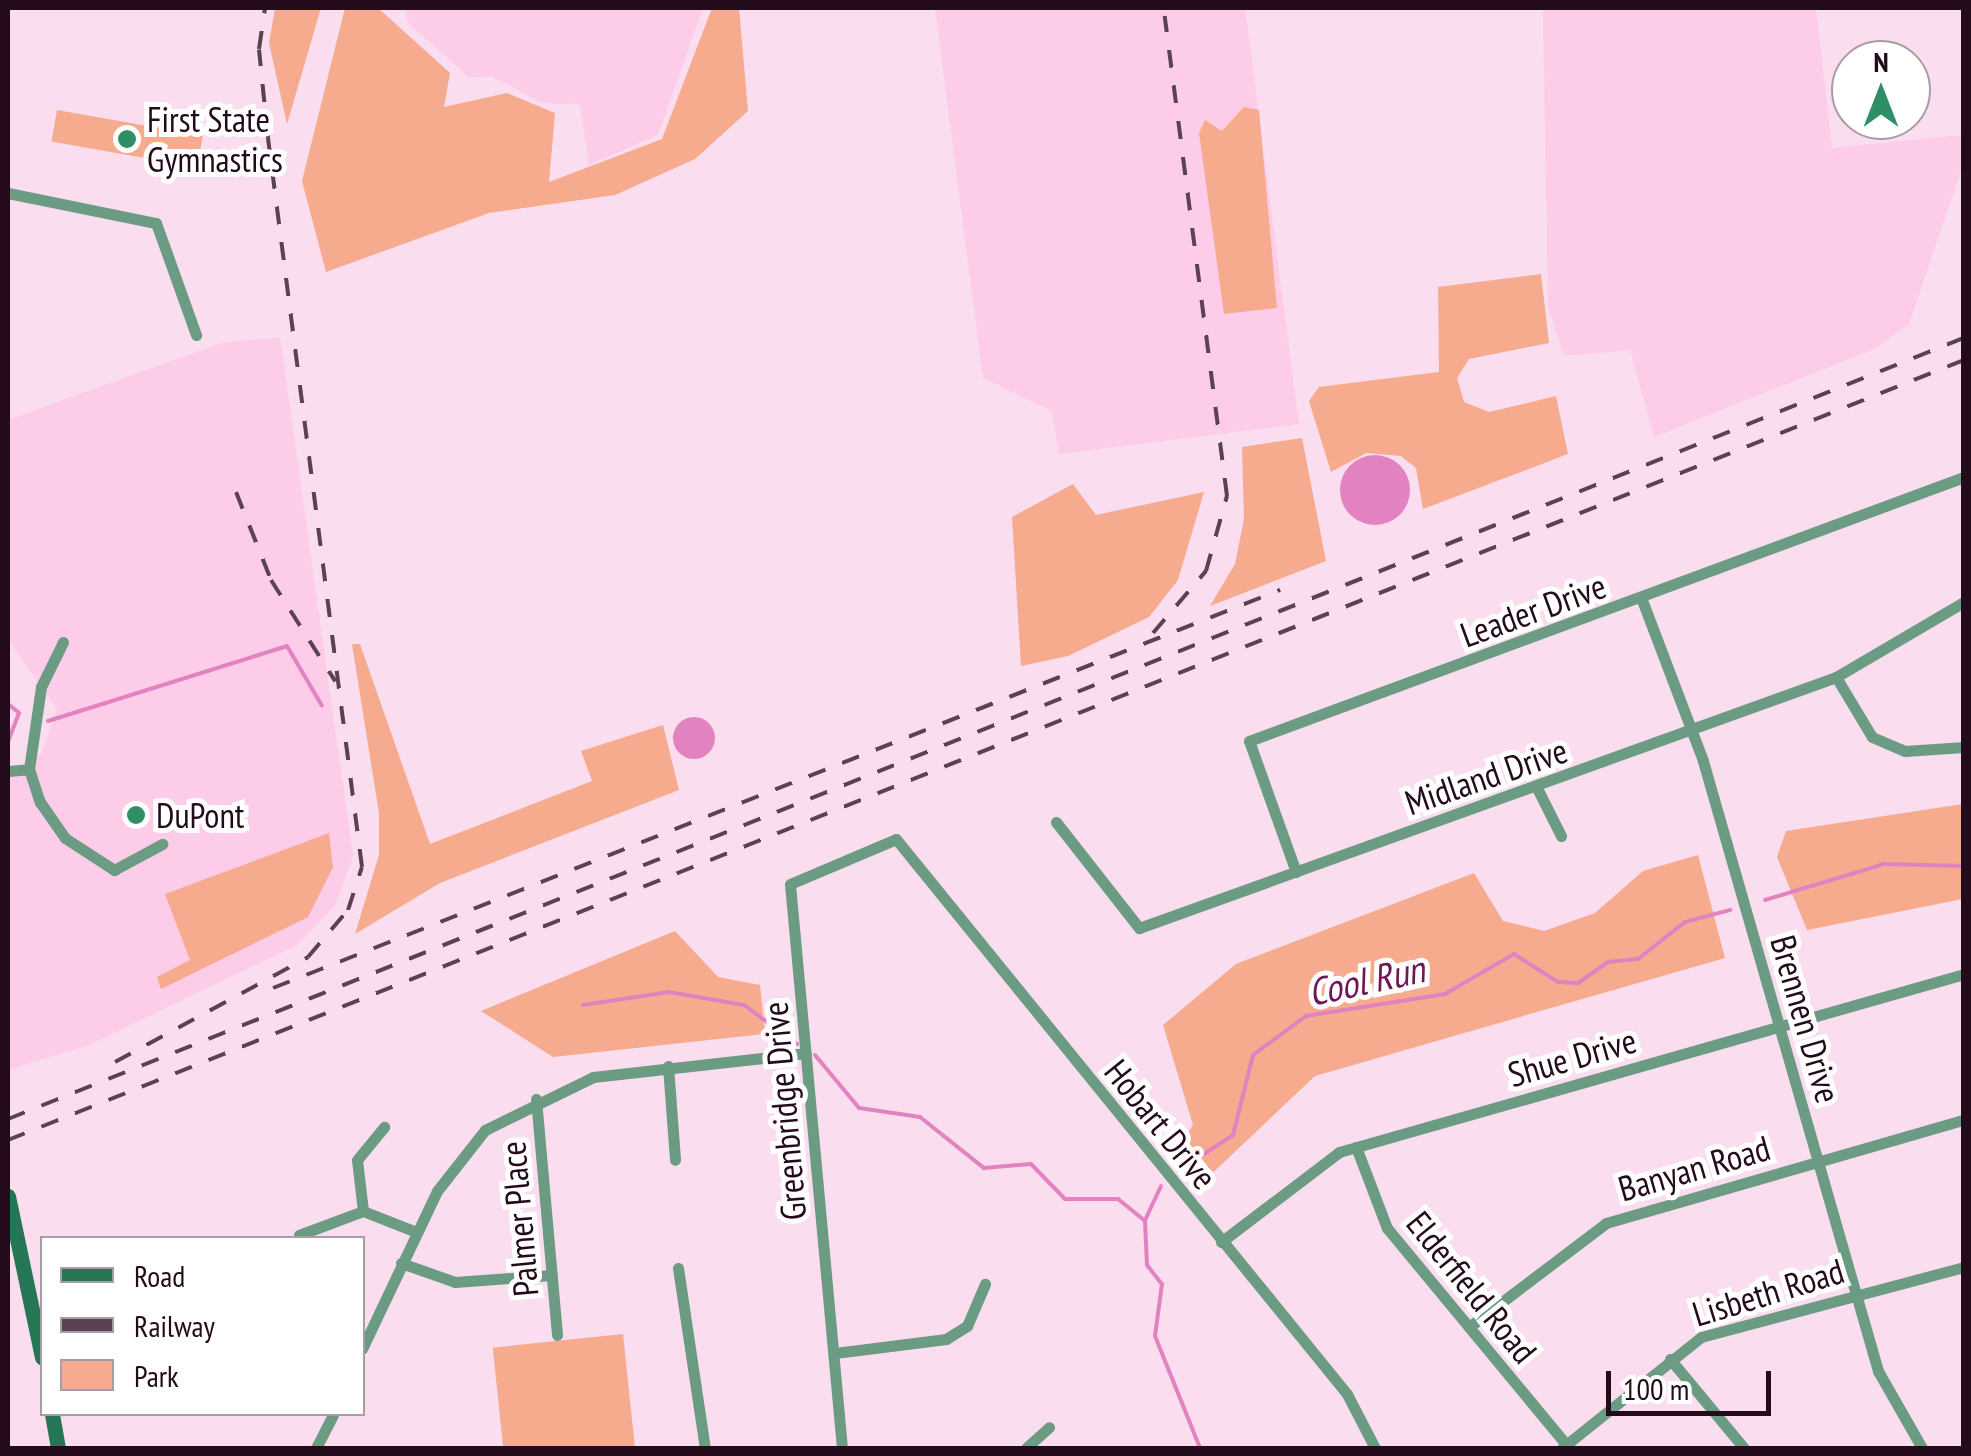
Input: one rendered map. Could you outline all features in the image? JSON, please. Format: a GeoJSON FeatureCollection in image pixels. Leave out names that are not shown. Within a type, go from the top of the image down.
{"type":"FeatureCollection","features":[{"type":"Feature","properties":{"kind":"street"},"geometry":{"type":"LineString","coordinates":[[8,193],[156,223],[196,336]]}},
{"type":"Feature","properties":{"kind":"street","name":"Leader Drive"},"geometry":{"type":"LineString","coordinates":[[1296,872],[1249,741],[1642,600],[1964,477]]}},
{"type":"Feature","properties":{"kind":"street","name":"Brennen Drive"},"geometry":{"type":"LineString","coordinates":[[1642,600],[1694,732],[1885,1390],[1922,1448]]}},
{"type":"Feature","properties":{"kind":"street","name":"Midland Drive"},"geometry":{"type":"LineString","coordinates":[[1056,822],[1139,928],[1694,732],[1836,677],[1964,602]]}},
{"type":"Feature","properties":{"kind":"street"},"geometry":{"type":"LineString","coordinates":[[63,642],[41,686],[29,769],[55,829],[114,870],[162,844]]}},
{"type":"Feature","properties":{"kind":"street"},"geometry":{"type":"LineString","coordinates":[[1836,677],[1872,736],[1906,751],[1964,747]]}},
{"type":"Feature","properties":{"kind":"street"},"geometry":{"type":"LineString","coordinates":[[8,771],[29,769]]}},
{"type":"Feature","properties":{"kind":"street"},"geometry":{"type":"LineString","coordinates":[[1536,786],[1561,836]]}},
{"type":"Feature","properties":{"kind":"street","name":"Greenbridge Drive"},"geometry":{"type":"LineString","coordinates":[[842,1448],[790,884],[896,839]]}},
{"type":"Feature","properties":{"kind":"street","name":"Hobart Drive"},"geometry":{"type":"LineString","coordinates":[[896,839],[1346,1394],[1375,1448]]}},
{"type":"Feature","properties":{"kind":"street","name":"Shue Drive"},"geometry":{"type":"LineString","coordinates":[[1221,1242],[1316,1164],[1356,1148],[1964,974]]}},
{"type":"Feature","properties":{"kind":"street"},"geometry":{"type":"LineString","coordinates":[[365,1342],[416,1232],[472,1144],[536,1100],[593,1076],[806,1052]]}},
{"type":"Feature","properties":{"kind":"street"},"geometry":{"type":"LineString","coordinates":[[668,1066],[675,1160]]}},
{"type":"Feature","properties":{"kind":"street","name":"Palmer Place"},"geometry":{"type":"LineString","coordinates":[[536,1100],[557,1335]]}},
{"type":"Feature","properties":{"kind":"street","name":"Banyan Road"},"geometry":{"type":"LineString","coordinates":[[1469,1327],[1596,1227],[1964,1120]]}},
{"type":"Feature","properties":{"kind":"street"},"geometry":{"type":"LineString","coordinates":[[363,1211],[357,1160],[384,1127]]}},
{"type":"Feature","properties":{"kind":"street","name":"Elderfield Road"},"geometry":{"type":"LineString","coordinates":[[1356,1148],[1387,1228],[1566,1447]]}},
{"type":"Feature","properties":{"kind":"street"},"geometry":{"type":"LineString","coordinates":[[9,1204],[40,1348]]}},
{"type":"Feature","properties":{"kind":"street"},"geometry":{"type":"LineString","coordinates":[[300,1235],[363,1211],[416,1232]]}},
{"type":"Feature","properties":{"kind":"street"},"geometry":{"type":"LineString","coordinates":[[402,1263],[455,1282],[552,1275]]}},
{"type":"Feature","properties":{"kind":"street","name":"Lisbeth Road"},"geometry":{"type":"LineString","coordinates":[[1566,1447],[1701,1337],[1964,1267]]}},
{"type":"Feature","properties":{"kind":"street"},"geometry":{"type":"LineString","coordinates":[[678,1268],[705,1448]]}},
{"type":"Feature","properties":{"kind":"street"},"geometry":{"type":"LineString","coordinates":[[836,1353],[946,1339],[967,1326],[985,1284]]}},
{"type":"Feature","properties":{"kind":"street"},"geometry":{"type":"LineString","coordinates":[[1670,1359],[1744,1448]]}},
{"type":"Feature","properties":{"kind":"street"},"geometry":{"type":"LineString","coordinates":[[52,1416],[58,1448]]}},
{"type":"Feature","properties":{"kind":"street"},"geometry":{"type":"LineString","coordinates":[[317,1448],[333,1416]]}},
{"type":"Feature","properties":{"kind":"street"},"geometry":{"type":"LineString","coordinates":[[1026,1448],[1049,1426]]}},
{"type":"Feature","properties":{"kind":"shaded area"},"geometry":{"type":"Polygon","coordinates":[[[405,8],[703,8],[658,135],[589,165],[580,104],[542,103],[491,76],[470,78],[408,23],[405,8]]]}},
{"type":"Feature","properties":{"kind":"shaded area"},"geometry":{"type":"Polygon","coordinates":[[[935,8],[1245,8],[1299,424],[1059,454],[1052,411],[983,378],[935,8]]]}},
{"type":"Feature","properties":{"kind":"shaded area"},"geometry":{"type":"Polygon","coordinates":[[[1543,8],[1816,8],[1832,148],[1963,135],[1963,165],[1909,324],[1874,349],[1654,437],[1630,350],[1564,356],[1548,307],[1543,8]]]}},
{"type":"Feature","properties":{"kind":"shaded area"},"geometry":{"type":"Polygon","coordinates":[[[280,337],[353,856],[335,906],[297,945],[89,1045],[8,1070],[8,773],[42,753],[57,709],[8,639],[8,420],[221,343],[280,337]]]}},
{"type":"Feature","properties":{"kind":"shaded area"},"geometry":{"type":"Polygon","coordinates":[[[1375,455],[1400,465],[1410,490],[1400,515],[1375,525],[1350,515],[1340,490],[1350,465],[1375,455]]]}},
{"type":"Feature","properties":{"kind":"shaded area"},"geometry":{"type":"Polygon","coordinates":[[[694,717],[709,723],[715,738],[709,753],[694,759],[679,753],[673,738],[679,723],[694,717]]]}},
{"type":"Feature","properties":{"kind":"green space"},"geometry":{"type":"Polygon","coordinates":[[[275,8],[321,8],[287,124],[269,43],[275,8]]]}},
{"type":"Feature","properties":{"kind":"green space"},"geometry":{"type":"Polygon","coordinates":[[[345,8],[378,8],[450,73],[444,107],[507,93],[555,113],[549,182],[662,139],[712,8],[739,8],[748,111],[695,159],[615,195],[489,213],[326,272],[302,181],[345,8]]]}},
{"type":"Feature","properties":{"kind":"green space"},"geometry":{"type":"Polygon","coordinates":[[[1244,107],[1259,110],[1277,308],[1224,314],[1199,133],[1205,120],[1222,131],[1244,107]]]}},
{"type":"Feature","properties":{"kind":"green space","name":"First State Gymnastics"},"geometry":{"type":"Polygon","coordinates":[[[57,110],[203,136],[197,167],[51,142],[57,110]]]}},
{"type":"Feature","properties":{"kind":"green space"},"geometry":{"type":"Polygon","coordinates":[[[1541,274],[1549,343],[1469,359],[1457,378],[1464,402],[1489,412],[1556,396],[1568,454],[1423,509],[1416,468],[1401,456],[1366,453],[1331,472],[1309,401],[1319,387],[1439,372],[1438,287],[1541,274]]]}},
{"type":"Feature","properties":{"kind":"green space"},"geometry":{"type":"Polygon","coordinates":[[[1302,438],[1326,561],[1210,606],[1235,564],[1244,519],[1242,447],[1302,438]]]}},
{"type":"Feature","properties":{"kind":"green space"},"geometry":{"type":"Polygon","coordinates":[[[1073,484],[1096,515],[1204,492],[1178,580],[1149,617],[1068,656],[1021,666],[1012,517],[1073,484]]]}},
{"type":"Feature","properties":{"kind":"green space"},"geometry":{"type":"Polygon","coordinates":[[[352,644],[360,644],[430,844],[592,781],[581,751],[663,725],[679,790],[440,883],[355,934],[379,855],[379,813],[352,644]]]}},
{"type":"Feature","properties":{"kind":"green space"},"geometry":{"type":"Polygon","coordinates":[[[1963,804],[1963,899],[1807,930],[1777,857],[1786,831],[1963,804]]]}},
{"type":"Feature","properties":{"kind":"green space"},"geometry":{"type":"Polygon","coordinates":[[[329,833],[333,867],[308,917],[161,989],[157,977],[190,960],[165,894],[329,833]]]}},
{"type":"Feature","properties":{"kind":"green space"},"geometry":{"type":"Polygon","coordinates":[[[1698,855],[1725,958],[1315,1076],[1204,1181],[1176,1150],[1193,1125],[1163,1025],[1236,964],[1474,873],[1503,921],[1544,931],[1595,913],[1643,871],[1698,855]]]}},
{"type":"Feature","properties":{"kind":"green space"},"geometry":{"type":"Polygon","coordinates":[[[675,931],[718,977],[760,985],[765,1034],[553,1057],[481,1011],[675,931]]]}},
{"type":"Feature","properties":{"kind":"green space"},"geometry":{"type":"Polygon","coordinates":[[[623,1334],[635,1448],[503,1448],[493,1348],[623,1334]]]}},
{"type":"Feature","properties":{"kind":"waterway"},"geometry":{"type":"LineString","coordinates":[[48,721],[287,646],[322,706]]}},
{"type":"Feature","properties":{"kind":"waterway"},"geometry":{"type":"LineString","coordinates":[[8,704],[19,713],[8,741]]}},
{"type":"Feature","properties":{"kind":"waterway","name":"Cool Run"},"geometry":{"type":"LineString","coordinates":[[1765,900],[1884,864],[1964,866]]}},
{"type":"Feature","properties":{"kind":"waterway","name":"Cool Run"},"geometry":{"type":"LineString","coordinates":[[1178,1171],[1233,1135],[1253,1055],[1306,1016],[1445,994],[1514,954],[1558,982],[1578,983],[1608,962],[1638,959],[1685,922],[1730,910]]}},
{"type":"Feature","properties":{"kind":"waterway"},"geometry":{"type":"LineString","coordinates":[[583,1005],[669,992],[744,1005],[797,1044]]}},
{"type":"Feature","properties":{"kind":"waterway"},"geometry":{"type":"LineString","coordinates":[[815,1055],[859,1108],[920,1117],[984,1168],[1031,1164],[1065,1199],[1118,1199],[1145,1221]]}},
{"type":"Feature","properties":{"kind":"waterway","name":"Cool Run"},"geometry":{"type":"LineString","coordinates":[[1161,1186],[1145,1221],[1147,1265],[1162,1284],[1155,1336],[1200,1448]]}},
{"type":"Feature","properties":{"kind":"railway"},"geometry":{"type":"LineString","coordinates":[[115,1062],[308,957],[348,910],[362,867],[268,138],[259,49],[265,8]]}},
{"type":"Feature","properties":{"kind":"railway"},"geometry":{"type":"LineString","coordinates":[[1153,633],[1206,571],[1227,496],[1165,16]]}},
{"type":"Feature","properties":{"kind":"railway"},"geometry":{"type":"LineString","coordinates":[[8,1119],[1964,338]]}},
{"type":"Feature","properties":{"kind":"railway"},"geometry":{"type":"LineString","coordinates":[[8,1140],[1964,360]]}},
{"type":"Feature","properties":{"kind":"railway"},"geometry":{"type":"LineString","coordinates":[[236,492],[271,580],[335,681]]}},
{"type":"Feature","properties":{"kind":"railway"},"geometry":{"type":"LineString","coordinates":[[273,988],[1280,590]]}},
{"type":"Feature","properties":{"kind":"place","name":"First State Gymnastics"},"geometry":{"type":"Point","coordinates":[127,139]}},
{"type":"Feature","properties":{"kind":"place","name":"DuPont"},"geometry":{"type":"Point","coordinates":[136,815]}}]}
